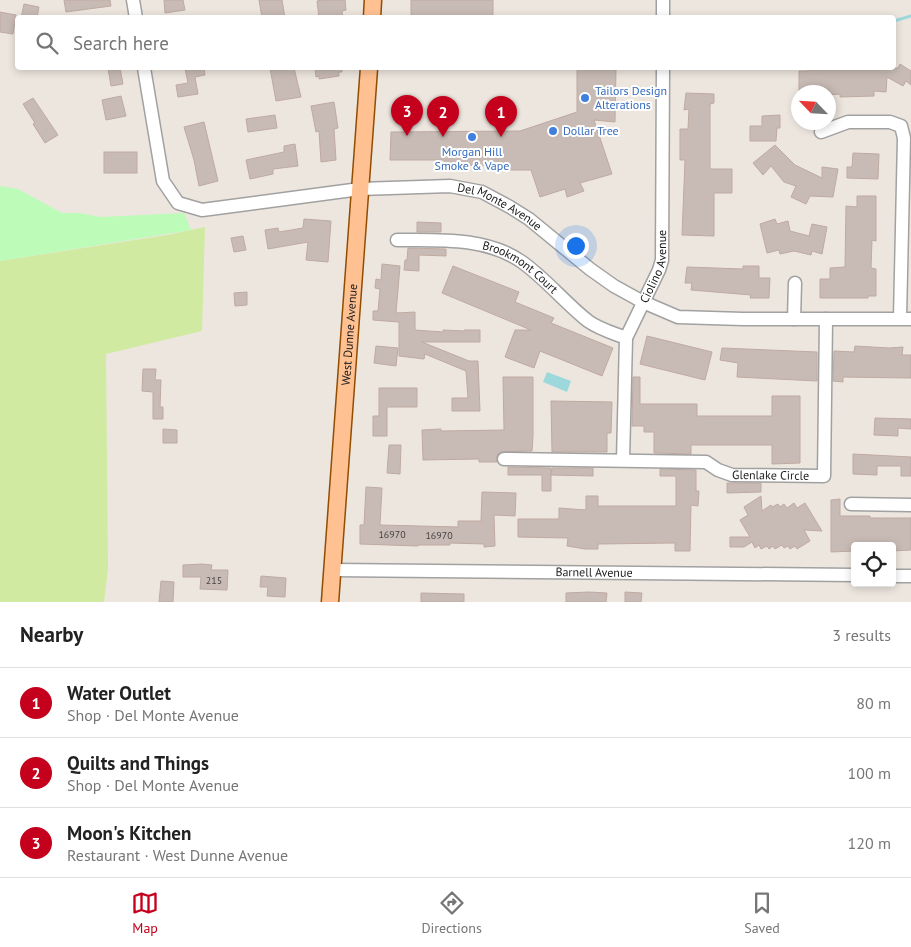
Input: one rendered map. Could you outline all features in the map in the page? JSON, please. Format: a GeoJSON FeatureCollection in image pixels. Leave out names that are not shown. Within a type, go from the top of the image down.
{"type":"FeatureCollection","features":[{"type":"Feature","properties":{"kind":"main road"},"geometry":{"type":"LineString","coordinates":[[372,15],[373,0]]}},
{"type":"Feature","properties":{"kind":"main road","name":"West Dunne Avenue"},"geometry":{"type":"LineString","coordinates":[[330,602],[368,70]]}},
{"type":"Feature","properties":{"kind":"street"},"geometry":{"type":"LineString","coordinates":[[133,0],[136,15]]}},
{"type":"Feature","properties":{"kind":"street"},"geometry":{"type":"LineString","coordinates":[[663,0],[663,15]]}},
{"type":"Feature","properties":{"kind":"street","name":"Del Monte Avenue"},"geometry":{"type":"LineString","coordinates":[[144,70],[163,181],[178,203],[202,210],[360,189],[450,186],[482,192],[510,206],[530,219],[590,269],[614,286],[643,302],[678,317],[906,318]]}},
{"type":"Feature","properties":{"kind":"street","name":"Ciolino Avenue"},"geometry":{"type":"LineString","coordinates":[[624,460],[626,338],[662,260],[663,70]]}},
{"type":"Feature","properties":{"kind":"street"},"geometry":{"type":"LineString","coordinates":[[821,132],[848,122],[890,122],[900,126],[904,138],[906,318]]}},
{"type":"Feature","properties":{"kind":"street","name":"Brookmont Court"},"geometry":{"type":"LineString","coordinates":[[397,240],[443,240],[478,244],[503,252],[522,262],[589,321],[604,330],[626,338]]}},
{"type":"Feature","properties":{"kind":"street"},"geometry":{"type":"LineString","coordinates":[[794,319],[795,283]]}},
{"type":"Feature","properties":{"kind":"street","name":"Glenlake Circle"},"geometry":{"type":"LineString","coordinates":[[624,460],[706,462],[718,470],[732,475],[824,476],[826,319]]}},
{"type":"Feature","properties":{"kind":"street"},"geometry":{"type":"LineString","coordinates":[[504,459],[624,460]]}},
{"type":"Feature","properties":{"kind":"street"},"geometry":{"type":"LineString","coordinates":[[851,504],[911,505]]}},
{"type":"Feature","properties":{"kind":"street","name":"Barnell Avenue"},"geometry":{"type":"LineString","coordinates":[[333,570],[851,575]]}},
{"type":"Feature","properties":{"kind":"street"},"geometry":{"type":"LineString","coordinates":[[896,576],[911,576]]}},
{"type":"Feature","properties":{"kind":"green space"},"geometry":{"type":"Polygon","coordinates":[[[0,186],[18,189],[62,213],[80,213],[100,217],[184,213],[191,230],[0,261],[0,186]]]}},
{"type":"Feature","properties":{"kind":"green space"},"geometry":{"type":"Polygon","coordinates":[[[205,227],[202,331],[106,354],[108,569],[104,602],[0,602],[0,261],[167,235],[205,227]]]}},
{"type":"Feature","properties":{"kind":"water"},"geometry":{"type":"Polygon","coordinates":[[[547,372],[571,381],[567,392],[543,382],[547,372]]]}},
{"type":"Feature","properties":{"kind":"building"},"geometry":{"type":"Polygon","coordinates":[[[64,0],[110,0],[111,6],[66,12],[64,0]]]}},
{"type":"Feature","properties":{"kind":"building"},"geometry":{"type":"Polygon","coordinates":[[[164,0],[183,0],[185,10],[165,13],[164,0]]]}},
{"type":"Feature","properties":{"kind":"building"},"geometry":{"type":"Polygon","coordinates":[[[259,0],[282,0],[284,15],[262,15],[259,0]]]}},
{"type":"Feature","properties":{"kind":"building"},"geometry":{"type":"Polygon","coordinates":[[[345,0],[346,10],[342,11],[343,15],[319,15],[317,1],[345,0]]]}},
{"type":"Feature","properties":{"kind":"building"},"geometry":{"type":"Polygon","coordinates":[[[411,0],[493,0],[493,15],[411,15],[411,0]]]}},
{"type":"Feature","properties":{"kind":"building"},"geometry":{"type":"Polygon","coordinates":[[[24,4],[39,7],[38,15],[22,15],[24,4]]]}},
{"type":"Feature","properties":{"kind":"building"},"geometry":{"type":"Polygon","coordinates":[[[0,12],[16,15],[13,34],[0,32],[0,12]]]}},
{"type":"Feature","properties":{"kind":"building"},"geometry":{"type":"Polygon","coordinates":[[[900,64],[911,71],[911,85],[906,81],[903,86],[887,77],[886,92],[874,91],[874,96],[840,97],[840,94],[836,94],[836,85],[799,85],[799,71],[896,70],[900,64]]]}},
{"type":"Feature","properties":{"kind":"building"},"geometry":{"type":"Polygon","coordinates":[[[108,70],[120,70],[123,84],[111,86],[108,70]]]}},
{"type":"Feature","properties":{"kind":"building"},"geometry":{"type":"Polygon","coordinates":[[[185,70],[204,70],[205,75],[195,77],[198,94],[178,97],[176,85],[188,83],[185,70]]]}},
{"type":"Feature","properties":{"kind":"building"},"geometry":{"type":"Polygon","coordinates":[[[270,70],[294,70],[301,97],[276,101],[270,70]]]}},
{"type":"Feature","properties":{"kind":"building"},"geometry":{"type":"Polygon","coordinates":[[[315,70],[342,70],[342,72],[339,72],[339,76],[319,79],[319,76],[316,77],[315,70]]]}},
{"type":"Feature","properties":{"kind":"building"},"geometry":{"type":"Polygon","coordinates":[[[577,70],[616,70],[615,122],[594,120],[612,174],[580,183],[584,191],[567,197],[565,189],[540,197],[531,170],[499,170],[497,166],[445,165],[444,160],[390,160],[391,132],[520,131],[577,112],[577,70]]]}},
{"type":"Feature","properties":{"kind":"building"},"geometry":{"type":"Polygon","coordinates":[[[686,93],[714,94],[714,103],[710,104],[710,169],[732,169],[732,193],[714,193],[714,236],[682,235],[685,160],[680,160],[680,129],[688,129],[689,109],[684,110],[686,93]]]}},
{"type":"Feature","properties":{"kind":"building"},"geometry":{"type":"Polygon","coordinates":[[[121,96],[126,116],[106,120],[102,100],[121,96]]]}},
{"type":"Feature","properties":{"kind":"building"},"geometry":{"type":"Polygon","coordinates":[[[33,98],[58,135],[45,143],[23,104],[33,98]]]}},
{"type":"Feature","properties":{"kind":"building"},"geometry":{"type":"Polygon","coordinates":[[[334,102],[338,128],[334,129],[336,160],[321,162],[319,131],[316,132],[311,106],[334,102]]]}},
{"type":"Feature","properties":{"kind":"building"},"geometry":{"type":"Polygon","coordinates":[[[275,115],[277,128],[248,132],[246,119],[275,115]]]}},
{"type":"Feature","properties":{"kind":"building"},"geometry":{"type":"Polygon","coordinates":[[[780,115],[780,128],[777,128],[776,141],[750,141],[750,126],[762,126],[762,116],[780,115]]]}},
{"type":"Feature","properties":{"kind":"building"},"geometry":{"type":"Polygon","coordinates":[[[204,122],[218,181],[199,186],[194,160],[184,127],[204,122]]]}},
{"type":"Feature","properties":{"kind":"building"},"geometry":{"type":"Polygon","coordinates":[[[295,144],[298,166],[273,169],[273,174],[250,179],[246,160],[284,152],[284,146],[295,144]]]}},
{"type":"Feature","properties":{"kind":"building"},"geometry":{"type":"Polygon","coordinates":[[[775,145],[795,165],[822,178],[822,167],[838,169],[833,197],[810,196],[806,204],[791,197],[796,186],[784,182],[771,166],[763,175],[753,163],[775,145]]]}},
{"type":"Feature","properties":{"kind":"building"},"geometry":{"type":"Polygon","coordinates":[[[104,152],[137,152],[137,173],[104,173],[104,152]]]}},
{"type":"Feature","properties":{"kind":"building"},"geometry":{"type":"Polygon","coordinates":[[[853,153],[879,154],[878,179],[847,178],[847,167],[852,167],[853,153]]]}},
{"type":"Feature","properties":{"kind":"building"},"geometry":{"type":"Polygon","coordinates":[[[857,196],[876,196],[876,241],[872,240],[871,268],[876,269],[876,296],[868,296],[868,298],[820,298],[820,279],[830,279],[830,268],[845,267],[846,206],[857,207],[857,196]]]}},
{"type":"Feature","properties":{"kind":"building"},"geometry":{"type":"Polygon","coordinates":[[[304,219],[331,221],[328,262],[306,260],[308,242],[268,249],[265,230],[278,228],[279,232],[303,228],[304,219]]]}},
{"type":"Feature","properties":{"kind":"building"},"geometry":{"type":"Polygon","coordinates":[[[775,219],[777,224],[788,221],[790,231],[809,236],[812,224],[827,227],[822,254],[812,251],[811,255],[794,251],[780,254],[779,250],[767,253],[760,224],[775,219]]]}},
{"type":"Feature","properties":{"kind":"building"},"geometry":{"type":"Polygon","coordinates":[[[417,222],[441,223],[441,232],[417,232],[417,222]]]}},
{"type":"Feature","properties":{"kind":"building"},"geometry":{"type":"Polygon","coordinates":[[[243,236],[246,250],[234,252],[231,238],[243,236]]]}},
{"type":"Feature","properties":{"kind":"building"},"geometry":{"type":"Polygon","coordinates":[[[408,248],[446,249],[446,256],[419,255],[419,271],[404,270],[408,248]]]}},
{"type":"Feature","properties":{"kind":"building"},"geometry":{"type":"Polygon","coordinates":[[[382,264],[400,266],[396,313],[415,312],[415,330],[443,332],[443,330],[480,330],[480,342],[422,342],[469,361],[478,361],[480,411],[452,411],[452,398],[468,398],[466,371],[425,354],[424,359],[399,356],[399,322],[373,320],[373,311],[378,311],[380,289],[375,288],[376,279],[381,280],[382,264]]]}},
{"type":"Feature","properties":{"kind":"building"},"geometry":{"type":"Polygon","coordinates":[[[453,266],[519,292],[515,302],[554,318],[551,323],[613,348],[602,376],[540,351],[534,368],[505,357],[515,330],[531,330],[442,293],[453,266]]]}},
{"type":"Feature","properties":{"kind":"building"},"geometry":{"type":"Polygon","coordinates":[[[743,266],[759,266],[759,278],[770,278],[769,298],[750,298],[751,295],[691,290],[692,283],[685,283],[687,267],[743,269],[743,266]]]}},
{"type":"Feature","properties":{"kind":"building"},"geometry":{"type":"Polygon","coordinates":[[[247,292],[247,305],[235,306],[234,293],[247,292]]]}},
{"type":"Feature","properties":{"kind":"building"},"geometry":{"type":"Polygon","coordinates":[[[647,336],[712,352],[705,380],[640,364],[647,336]]]}},
{"type":"Feature","properties":{"kind":"building"},"geometry":{"type":"Polygon","coordinates":[[[376,346],[398,348],[396,366],[374,363],[376,346]]]}},
{"type":"Feature","properties":{"kind":"building"},"geometry":{"type":"Polygon","coordinates":[[[855,346],[903,347],[902,355],[911,355],[911,378],[843,377],[843,382],[833,381],[834,351],[854,352],[855,346]]]}},
{"type":"Feature","properties":{"kind":"building"},"geometry":{"type":"Polygon","coordinates":[[[722,348],[817,352],[817,381],[737,377],[738,363],[720,360],[722,348]]]}},
{"type":"Feature","properties":{"kind":"building"},"geometry":{"type":"Polygon","coordinates":[[[143,369],[156,369],[155,380],[161,380],[160,407],[163,407],[163,419],[153,419],[153,392],[142,391],[143,369]]]}},
{"type":"Feature","properties":{"kind":"building"},"geometry":{"type":"Polygon","coordinates":[[[503,377],[533,377],[532,451],[500,452],[497,455],[497,462],[479,462],[479,459],[423,460],[422,430],[504,430],[503,377]]]}},
{"type":"Feature","properties":{"kind":"building"},"geometry":{"type":"Polygon","coordinates":[[[633,377],[640,377],[640,404],[697,404],[697,416],[772,416],[772,396],[800,396],[800,463],[772,464],[772,445],[691,445],[691,454],[654,453],[654,432],[644,432],[644,426],[632,426],[633,377]]]}},
{"type":"Feature","properties":{"kind":"building"},"geometry":{"type":"Polygon","coordinates":[[[379,388],[417,388],[417,407],[387,407],[387,436],[373,436],[373,416],[379,416],[379,388]]]}},
{"type":"Feature","properties":{"kind":"building"},"geometry":{"type":"Polygon","coordinates":[[[551,401],[612,402],[611,433],[607,433],[607,452],[552,452],[551,401]]]}},
{"type":"Feature","properties":{"kind":"building"},"geometry":{"type":"Polygon","coordinates":[[[875,418],[911,419],[911,429],[898,428],[898,436],[874,435],[875,418]]]}},
{"type":"Feature","properties":{"kind":"building"},"geometry":{"type":"Polygon","coordinates":[[[163,429],[177,430],[177,443],[163,443],[163,429]]]}},
{"type":"Feature","properties":{"kind":"building"},"geometry":{"type":"Polygon","coordinates":[[[389,445],[401,445],[400,474],[387,473],[389,445]]]}},
{"type":"Feature","properties":{"kind":"building"},"geometry":{"type":"Polygon","coordinates":[[[853,454],[911,457],[911,476],[901,476],[901,466],[877,466],[877,475],[853,474],[853,454]]]}},
{"type":"Feature","properties":{"kind":"building"},"geometry":{"type":"Polygon","coordinates":[[[508,467],[551,468],[551,491],[542,491],[542,475],[508,475],[508,467]]]}},
{"type":"Feature","properties":{"kind":"building"},"geometry":{"type":"Polygon","coordinates":[[[552,468],[593,468],[593,476],[551,475],[552,468]]]}},
{"type":"Feature","properties":{"kind":"building"},"geometry":{"type":"Polygon","coordinates":[[[660,469],[696,470],[696,491],[699,491],[698,506],[691,505],[690,551],[675,551],[675,543],[598,544],[598,549],[585,549],[567,546],[568,538],[518,537],[518,519],[559,519],[559,508],[586,510],[586,496],[598,496],[598,506],[676,506],[676,476],[660,476],[660,469]]]}},
{"type":"Feature","properties":{"kind":"building"},"geometry":{"type":"Polygon","coordinates":[[[727,483],[761,483],[761,492],[727,493],[727,483]]]}},
{"type":"Feature","properties":{"kind":"building"},"geometry":{"type":"Polygon","coordinates":[[[366,487],[382,488],[380,525],[458,527],[458,521],[481,521],[482,492],[516,493],[515,516],[494,515],[495,546],[484,547],[484,544],[450,543],[450,545],[418,546],[360,544],[360,525],[364,525],[366,487]]]}},
{"type":"Feature","properties":{"kind":"building"},"geometry":{"type":"Polygon","coordinates":[[[761,496],[762,511],[771,505],[772,507],[778,504],[780,507],[784,504],[787,508],[794,503],[797,508],[805,503],[822,531],[804,530],[810,541],[797,549],[795,546],[790,549],[788,546],[784,548],[782,545],[775,549],[773,546],[769,549],[767,546],[761,549],[759,545],[755,548],[752,542],[744,547],[730,547],[730,537],[750,537],[740,520],[748,515],[744,507],[761,496]]]}},
{"type":"Feature","properties":{"kind":"building"},"geometry":{"type":"Polygon","coordinates":[[[840,499],[840,516],[911,518],[911,550],[896,551],[896,542],[851,542],[851,551],[831,552],[831,500],[840,499]]]}},
{"type":"Feature","properties":{"kind":"building"},"geometry":{"type":"Polygon","coordinates":[[[183,565],[212,565],[211,570],[228,570],[227,590],[200,589],[201,577],[183,577],[183,565]]]}},
{"type":"Feature","properties":{"kind":"building"},"geometry":{"type":"Polygon","coordinates":[[[261,576],[286,578],[285,597],[267,596],[268,587],[260,587],[261,576]]]}},
{"type":"Feature","properties":{"kind":"building"},"geometry":{"type":"Polygon","coordinates":[[[161,581],[174,582],[173,602],[159,602],[161,581]]]}},
{"type":"Feature","properties":{"kind":"building"},"geometry":{"type":"Polygon","coordinates":[[[625,592],[642,593],[641,602],[625,602],[625,592]]]}},
{"type":"Feature","properties":{"kind":"building"},"geometry":{"type":"Polygon","coordinates":[[[421,593],[464,594],[464,602],[421,602],[421,593]]]}},
{"type":"Feature","properties":{"kind":"building"},"geometry":{"type":"Polygon","coordinates":[[[566,593],[607,593],[606,602],[566,602],[566,593]]]}},
{"type":"Feature","properties":{"kind":"waterway"},"geometry":{"type":"LineString","coordinates":[[896,20],[911,16]]}},
{"type":"Feature","properties":{"kind":"place","name":"Tailors Design Alterations"},"geometry":{"type":"Point","coordinates":[585,98]}},
{"type":"Feature","properties":{"kind":"place","name":"Dollar Tree"},"geometry":{"type":"Point","coordinates":[553,131]}},
{"type":"Feature","properties":{"kind":"place","name":"Moon's Kitchen"},"geometry":{"type":"Point","coordinates":[407,136]}},
{"type":"Feature","properties":{"kind":"place","name":"Quilts and Things"},"geometry":{"type":"Point","coordinates":[443,137]}},
{"type":"Feature","properties":{"kind":"place","name":"Morgan Hill Smoke & Vape"},"geometry":{"type":"Point","coordinates":[472,137]}},
{"type":"Feature","properties":{"kind":"place","name":"Water Outlet"},"geometry":{"type":"Point","coordinates":[501,137]}}]}
